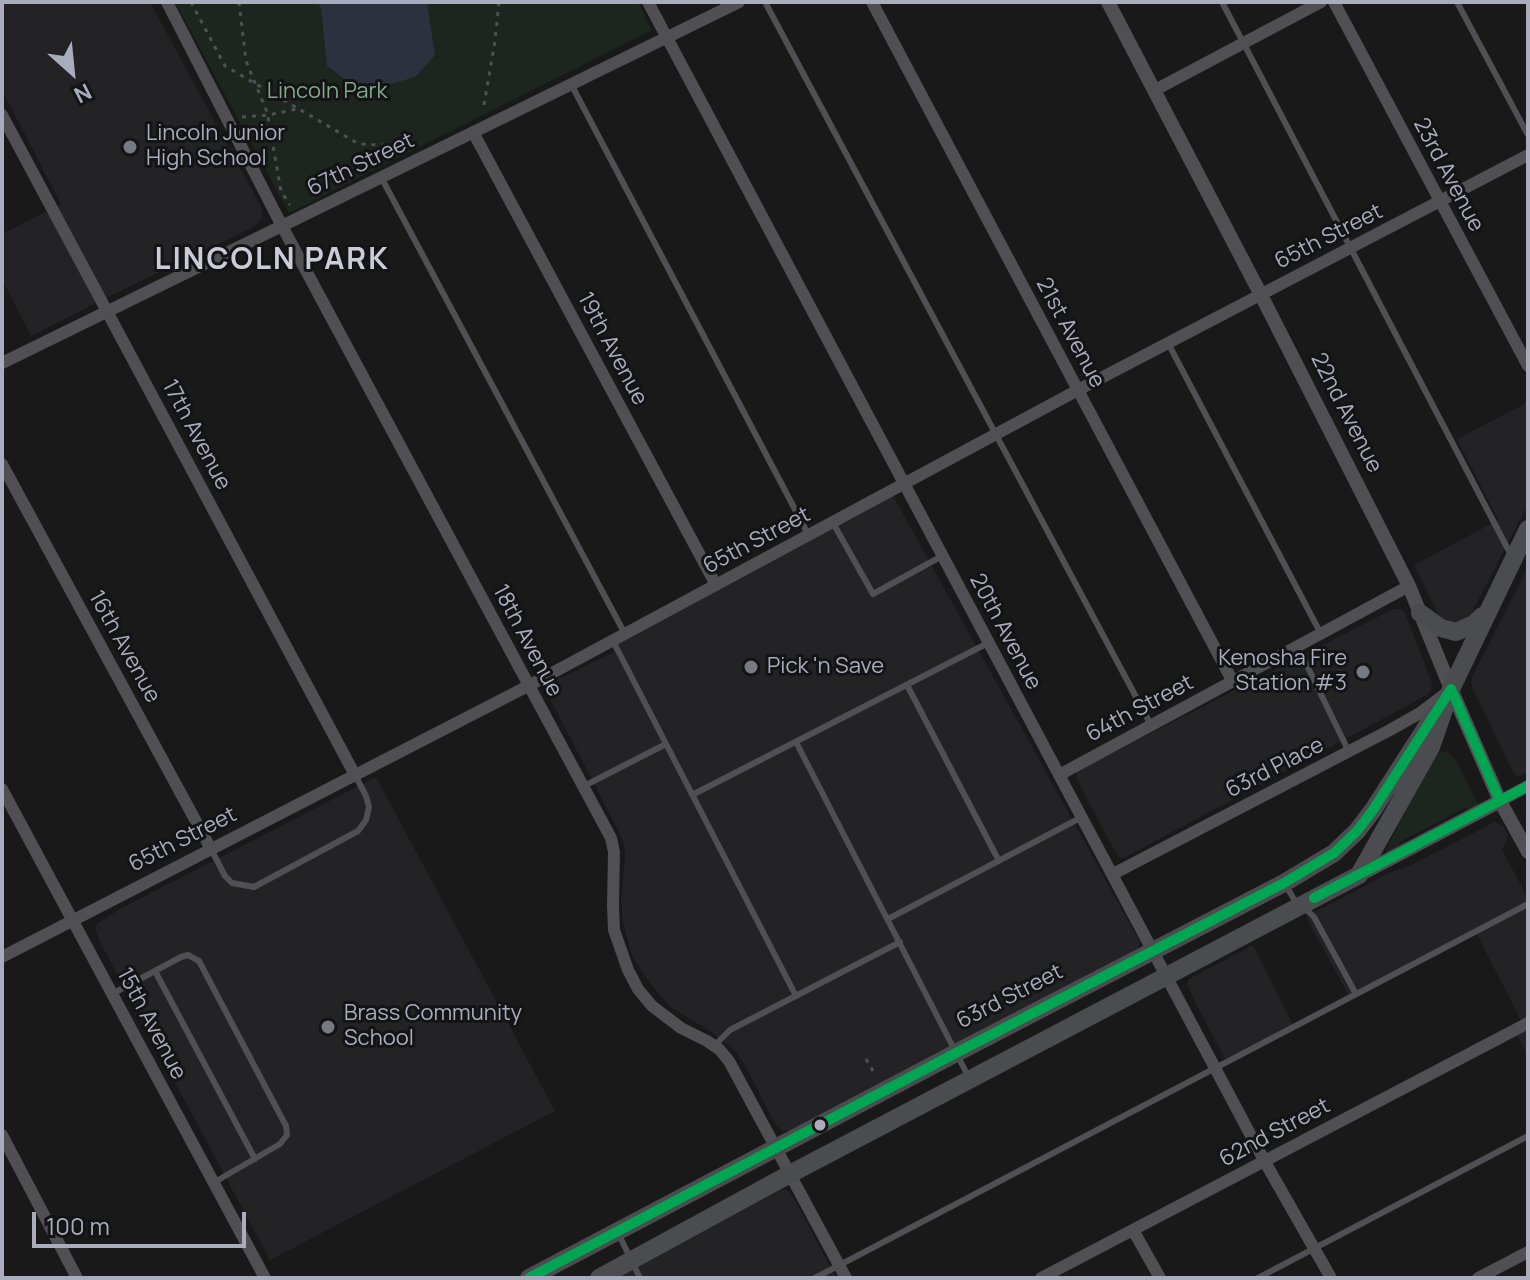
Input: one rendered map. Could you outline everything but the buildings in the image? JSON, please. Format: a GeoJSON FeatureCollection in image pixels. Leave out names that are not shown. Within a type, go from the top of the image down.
{"type":"FeatureCollection","features":[{"type":"Feature","properties":{"kind":"main road"},"geometry":{"type":"LineString","coordinates":[[599,1278],[790,1174],[1359,875],[1431,747],[1451,689],[1528,529]]}},
{"type":"Feature","properties":{"kind":"main road"},"geometry":{"type":"LineString","coordinates":[[1420,613],[1441,628],[1456,632],[1474,624],[1489,608]]}},
{"type":"Feature","properties":{"kind":"main road","name":"63rd Street"},"geometry":{"type":"LineString","coordinates":[[529,1278],[1284,883],[1334,853],[1373,810],[1451,689]]}},
{"type":"Feature","properties":{"kind":"street","name":"18th Avenue"},"geometry":{"type":"LineString","coordinates":[[167,2],[282,226],[611,838],[614,852],[614,930],[638,989],[652,1006],[681,1028],[714,1046],[729,1061],[846,1278]]}},
{"type":"Feature","properties":{"kind":"street","name":"20th Avenue"},"geometry":{"type":"LineString","coordinates":[[648,2],[1265,1162],[1331,1278]]}},
{"type":"Feature","properties":{"kind":"street","name":"67th Street"},"geometry":{"type":"LineString","coordinates":[[2,363],[739,2]]}},
{"type":"Feature","properties":{"kind":"street","name":"21st Avenue"},"geometry":{"type":"LineString","coordinates":[[872,2],[1233,682]]}},
{"type":"Feature","properties":{"kind":"street","name":"22nd Avenue"},"geometry":{"type":"LineString","coordinates":[[1108,2],[1409,586],[1500,801],[1528,852]]}},
{"type":"Feature","properties":{"kind":"street"},"geometry":{"type":"LineString","coordinates":[[1155,90],[1321,2]]}},
{"type":"Feature","properties":{"kind":"street","name":"23rd Avenue"},"geometry":{"type":"LineString","coordinates":[[1334,2],[1528,366]]}},
{"type":"Feature","properties":{"kind":"street","name":"17th Avenue"},"geometry":{"type":"LineString","coordinates":[[2,115],[355,775]]}},
{"type":"Feature","properties":{"kind":"street","name":"19th Avenue"},"geometry":{"type":"LineString","coordinates":[[473,132],[716,585]]}},
{"type":"Feature","properties":{"kind":"street","name":"65th Street"},"geometry":{"type":"LineString","coordinates":[[2,957],[528,686],[1078,390],[1528,155]]}},
{"type":"Feature","properties":{"kind":"street","name":"16th Avenue"},"geometry":{"type":"LineString","coordinates":[[2,464],[211,849]]}},
{"type":"Feature","properties":{"kind":"street","name":"64th Street"},"geometry":{"type":"LineString","coordinates":[[1059,775],[1409,586]]}},
{"type":"Feature","properties":{"kind":"street","name":"63rd Place"},"geometry":{"type":"LineString","coordinates":[[1113,874],[1349,752],[1420,713],[1451,689]]}},
{"type":"Feature","properties":{"kind":"street"},"geometry":{"type":"LineString","coordinates":[[1359,875],[1528,786]]}},
{"type":"Feature","properties":{"kind":"street","name":"15th Avenue"},"geometry":{"type":"LineString","coordinates":[[2,789],[265,1278]]}},
{"type":"Feature","properties":{"kind":"street","name":"62nd Street"},"geometry":{"type":"LineString","coordinates":[[1041,1278],[1528,1023]]}},
{"type":"Feature","properties":{"kind":"street"},"geometry":{"type":"LineString","coordinates":[[2,1135],[77,1278]]}},
{"type":"Feature","properties":{"kind":"street"},"geometry":{"type":"LineString","coordinates":[[1133,1230],[1160,1278]]}},
{"type":"Feature","properties":{"kind":"street"},"geometry":{"type":"LineString","coordinates":[[1478,1278],[1528,1252]]}},
{"type":"Feature","properties":{"kind":"lane"},"geometry":{"type":"LineString","coordinates":[[765,2],[1151,725]]}},
{"type":"Feature","properties":{"kind":"lane"},"geometry":{"type":"LineString","coordinates":[[1222,2],[1513,558]]}},
{"type":"Feature","properties":{"kind":"lane"},"geometry":{"type":"LineString","coordinates":[[1457,2],[1528,135]]}},
{"type":"Feature","properties":{"kind":"lane"},"geometry":{"type":"LineString","coordinates":[[571,84],[809,536]]}},
{"type":"Feature","properties":{"kind":"lane"},"geometry":{"type":"LineString","coordinates":[[381,177],[625,634]]}},
{"type":"Feature","properties":{"kind":"lane"},"geometry":{"type":"LineString","coordinates":[[1168,343],[1321,634]]}},
{"type":"Feature","properties":{"kind":"lane"},"geometry":{"type":"LineString","coordinates":[[833,523],[873,594],[943,556]]}},
{"type":"Feature","properties":{"kind":"lane"},"geometry":{"type":"LineString","coordinates":[[613,641],[796,996]]}},
{"type":"Feature","properties":{"kind":"lane"},"geometry":{"type":"LineString","coordinates":[[692,795],[989,643]]}},
{"type":"Feature","properties":{"kind":"lane"},"geometry":{"type":"LineString","coordinates":[[1298,647],[1349,752]]}},
{"type":"Feature","properties":{"kind":"lane"},"geometry":{"type":"LineString","coordinates":[[907,685],[999,861]]}},
{"type":"Feature","properties":{"kind":"lane"},"geometry":{"type":"LineString","coordinates":[[796,742],[970,1080]]}},
{"type":"Feature","properties":{"kind":"lane"},"geometry":{"type":"LineString","coordinates":[[583,787],[666,744]]}},
{"type":"Feature","properties":{"kind":"lane"},"geometry":{"type":"LineString","coordinates":[[211,849],[232,883],[254,887],[358,831],[366,820],[369,807],[355,775]]}},
{"type":"Feature","properties":{"kind":"lane"},"geometry":{"type":"LineString","coordinates":[[888,919],[1082,817]]}},
{"type":"Feature","properties":{"kind":"lane"},"geometry":{"type":"LineString","coordinates":[[1284,883],[1298,906],[1314,917],[1356,994]]}},
{"type":"Feature","properties":{"kind":"lane"},"geometry":{"type":"LineString","coordinates":[[815,1278],[1528,904]]}},
{"type":"Feature","properties":{"kind":"lane"},"geometry":{"type":"LineString","coordinates":[[714,1046],[730,1030],[900,942]]}},
{"type":"Feature","properties":{"kind":"lane"},"geometry":{"type":"LineString","coordinates":[[112,994],[181,957],[188,955],[199,961],[286,1126],[287,1135],[280,1144],[213,1183]]}},
{"type":"Feature","properties":{"kind":"lane"},"geometry":{"type":"LineString","coordinates":[[155,971],[255,1159]]}},
{"type":"Feature","properties":{"kind":"lane"},"geometry":{"type":"LineString","coordinates":[[1258,1278],[1528,1136]]}},
{"type":"Feature","properties":{"kind":"lane"},"geometry":{"type":"LineString","coordinates":[[617,1232],[640,1278]]}},
{"type":"Feature","properties":{"kind":"path"},"geometry":{"type":"LineString","coordinates":[[191,2],[225,66],[359,144],[399,146]]}},
{"type":"Feature","properties":{"kind":"path"},"geometry":{"type":"LineString","coordinates":[[239,2],[246,61],[268,115],[281,191],[290,205]]}},
{"type":"Feature","properties":{"kind":"path"},"geometry":{"type":"LineString","coordinates":[[484,105],[499,2]]}},
{"type":"Feature","properties":{"kind":"path"},"geometry":{"type":"LineString","coordinates":[[229,122],[240,117],[297,109]]}},
{"type":"Feature","properties":{"kind":"path"},"geometry":{"type":"LineString","coordinates":[[866,1059],[878,1079]]}},
{"type":"Feature","properties":{"kind":"shaded area","name":"Lincoln Junior High School"},"geometry":{"type":"Polygon","coordinates":[[[2,2],[150,2],[260,205],[261,220],[252,228],[31,336],[2,279],[2,234],[61,204],[2,90],[2,2]]]}},
{"type":"Feature","properties":{"kind":"shaded area"},"geometry":{"type":"Polygon","coordinates":[[[317,2],[427,2],[435,55],[415,77],[362,92],[327,66],[321,8],[317,2]]]}},
{"type":"Feature","properties":{"kind":"shaded area"},"geometry":{"type":"Polygon","coordinates":[[[1528,402],[1528,504],[1468,620],[1460,626],[1441,620],[1414,565],[1498,520],[1457,439],[1528,402]]]}},
{"type":"Feature","properties":{"kind":"shaded area"},"geometry":{"type":"Polygon","coordinates":[[[891,492],[1140,942],[1138,948],[790,1131],[784,1131],[776,1126],[737,1053],[709,1030],[670,1007],[632,956],[621,900],[624,844],[547,693],[553,682],[614,652],[609,643],[891,492]]]}},
{"type":"Feature","properties":{"kind":"shaded area"},"geometry":{"type":"Polygon","coordinates":[[[1528,567],[1528,772],[1520,776],[1515,775],[1510,766],[1472,687],[1472,677],[1528,567]]]}},
{"type":"Feature","properties":{"kind":"shaded area"},"geometry":{"type":"Polygon","coordinates":[[[1393,609],[1401,609],[1405,613],[1432,683],[1427,695],[1124,858],[1118,857],[1079,784],[1077,771],[1393,609]]]}},
{"type":"Feature","properties":{"kind":"shaded area","name":"Brass Community School"},"geometry":{"type":"Polygon","coordinates":[[[376,777],[555,1111],[270,1260],[101,944],[96,925],[118,910],[376,777]]]}},
{"type":"Feature","properties":{"kind":"shaded area"},"geometry":{"type":"Polygon","coordinates":[[[1495,822],[1507,833],[1502,850],[1528,898],[1528,1056],[1517,1036],[1526,1030],[1475,931],[1349,996],[1306,917],[1495,822]]]}},
{"type":"Feature","properties":{"kind":"shaded area"},"geometry":{"type":"Polygon","coordinates":[[[1253,945],[1293,1025],[1225,1059],[1187,983],[1189,979],[1253,945]]]}},
{"type":"Feature","properties":{"kind":"shaded area"},"geometry":{"type":"Polygon","coordinates":[[[784,1190],[795,1200],[836,1278],[617,1278],[777,1192],[784,1190]]]}},
{"type":"Feature","properties":{"kind":"green space","name":"Lincoln Park"},"geometry":{"type":"Polygon","coordinates":[[[175,2],[638,2],[652,30],[289,213],[175,2]]]}},
{"type":"Feature","properties":{"kind":"green space"},"geometry":{"type":"Polygon","coordinates":[[[1440,752],[1454,757],[1479,806],[1472,810],[1465,808],[1400,842],[1399,848],[1388,854],[1386,850],[1432,758],[1440,752]]]}},
{"type":"Feature","properties":{"kind":"transit line"},"geometry":{"type":"LineString","coordinates":[[1451,689],[1500,801]]}},
{"type":"Feature","properties":{"kind":"transit line"},"geometry":{"type":"LineString","coordinates":[[529,1278],[1284,883],[1334,853],[1373,810],[1451,689]]}},
{"type":"Feature","properties":{"kind":"transit line"},"geometry":{"type":"LineString","coordinates":[[1314,898],[1528,786]]}},
{"type":"Feature","properties":{"kind":"place","name":"Lincoln Junior High School"},"geometry":{"type":"Point","coordinates":[130,147]}},
{"type":"Feature","properties":{"kind":"place","name":"Pick 'n Save"},"geometry":{"type":"Point","coordinates":[751,667]}},
{"type":"Feature","properties":{"kind":"place","name":"Kenosha Fire Station #3"},"geometry":{"type":"Point","coordinates":[1363,672]}},
{"type":"Feature","properties":{"kind":"place","name":"Brass Community School"},"geometry":{"type":"Point","coordinates":[328,1027]}},
{"type":"Feature","properties":{"kind":"district","name":"LINCOLN PARK"},"geometry":{"type":"Point","coordinates":[272,261]}}]}
